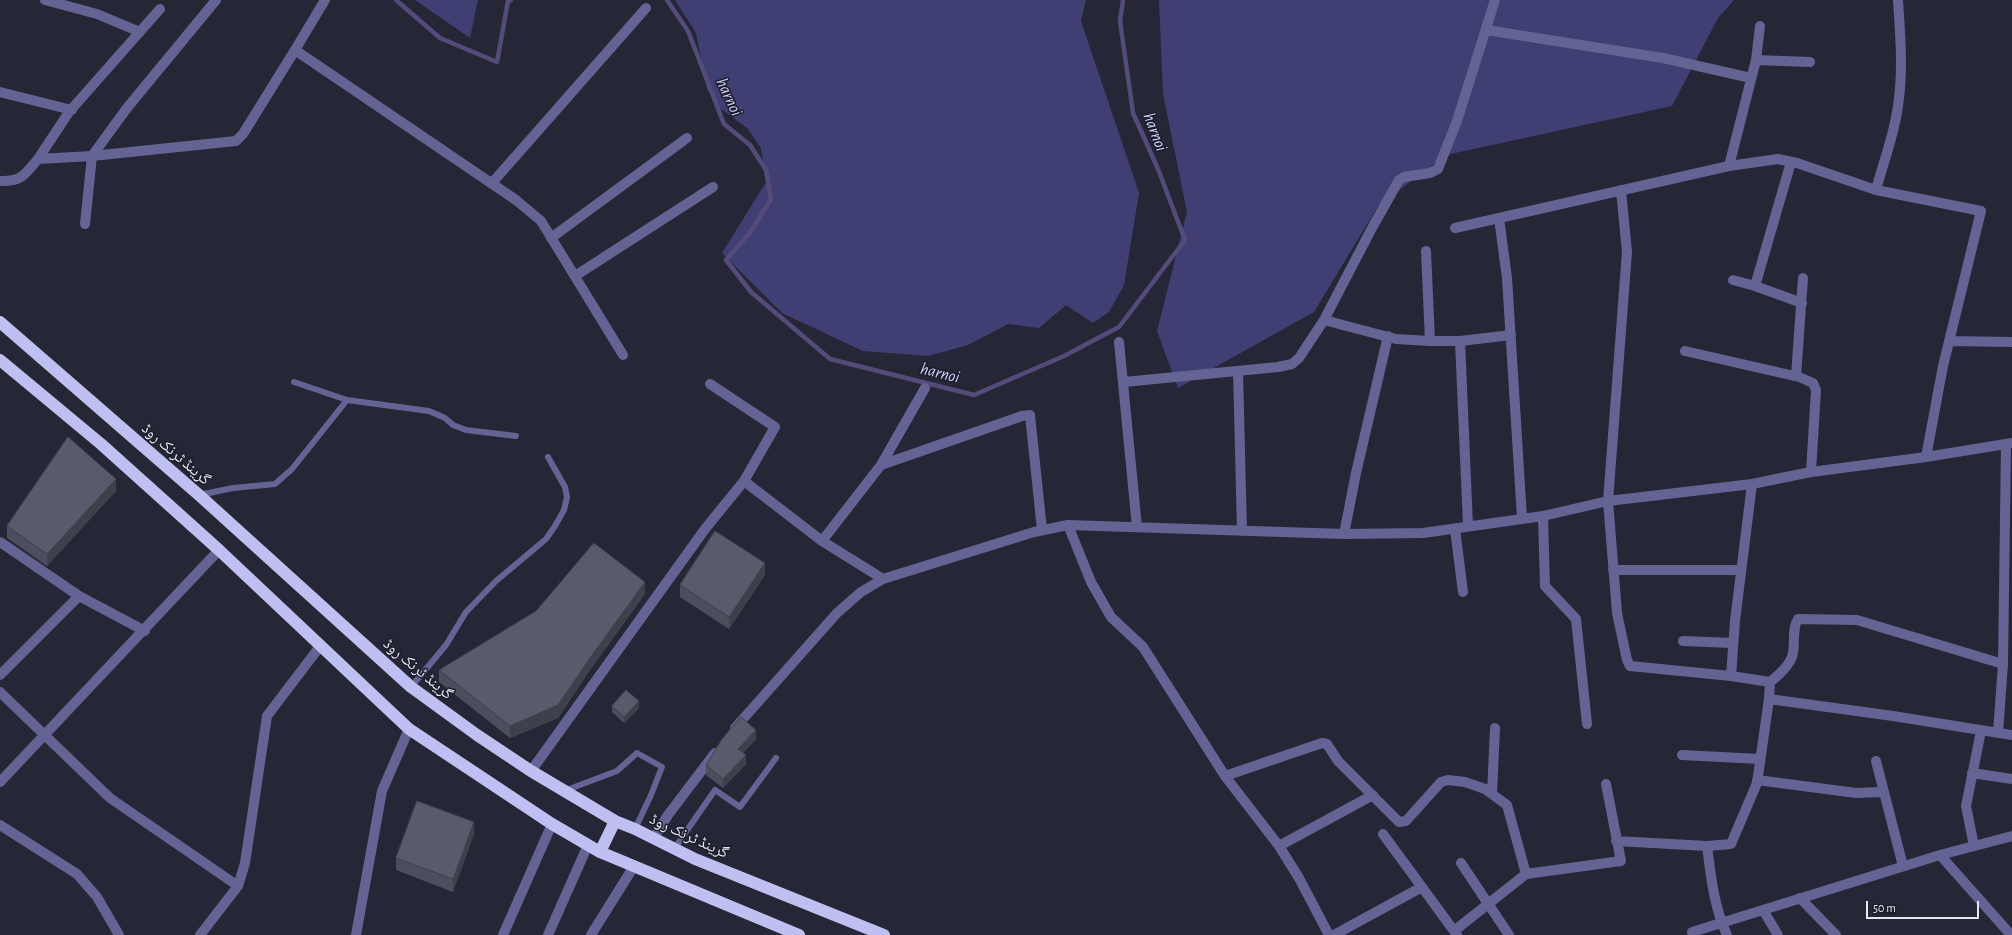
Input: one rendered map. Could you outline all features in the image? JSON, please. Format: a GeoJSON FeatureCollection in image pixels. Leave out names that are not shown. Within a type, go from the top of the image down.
{"type":"FeatureCollection","features":[{"type":"Feature","properties":{"kind":"highway","name":"گرینڈ ٹرنک روڈ"},"geometry":{"type":"LineString","coordinates":[[0,322],[199,495],[410,688],[531,771],[615,821],[635,829],[702,862],[884,935]]}},
{"type":"Feature","properties":{"kind":"highway"},"geometry":{"type":"LineString","coordinates":[[0,360],[101,444],[219,550],[410,729],[552,824],[600,852],[782,932],[799,935]]}},
{"type":"Feature","properties":{"kind":"highway"},"geometry":{"type":"LineString","coordinates":[[600,852],[615,821]]}},
{"type":"Feature","properties":{"kind":"street"},"geometry":{"type":"LineString","coordinates":[[45,0],[97,14],[140,32]]}},
{"type":"Feature","properties":{"kind":"street"},"geometry":{"type":"LineString","coordinates":[[85,224],[92,156],[127,108],[216,0]]}},
{"type":"Feature","properties":{"kind":"street"},"geometry":{"type":"LineString","coordinates":[[38,159],[92,156],[236,141],[243,134],[325,0]]}},
{"type":"Feature","properties":{"kind":"street"},"geometry":{"type":"LineString","coordinates":[[1124,382],[1278,367],[1292,364],[1299,358],[1324,320],[1399,180],[1404,177],[1430,173],[1438,169],[1457,122],[1494,0]]}},
{"type":"Feature","properties":{"kind":"street"},"geometry":{"type":"LineString","coordinates":[[1876,190],[1896,115],[1899,97],[1901,49],[1898,0]]}},
{"type":"Feature","properties":{"kind":"street"},"geometry":{"type":"LineString","coordinates":[[492,183],[646,8]]}},
{"type":"Feature","properties":{"kind":"street"},"geometry":{"type":"LineString","coordinates":[[0,181],[12,182],[20,179],[38,159],[72,110],[160,10]]}},
{"type":"Feature","properties":{"kind":"street"},"geometry":{"type":"LineString","coordinates":[[1729,166],[1756,60],[1760,26]]}},
{"type":"Feature","properties":{"kind":"street"},"geometry":{"type":"LineString","coordinates":[[1486,30],[1663,58],[1751,78]]}},
{"type":"Feature","properties":{"kind":"street"},"geometry":{"type":"LineString","coordinates":[[295,50],[492,183],[516,200],[541,221],[623,356]]}},
{"type":"Feature","properties":{"kind":"street"},"geometry":{"type":"LineString","coordinates":[[1756,60],[1810,62]]}},
{"type":"Feature","properties":{"kind":"street"},"geometry":{"type":"LineString","coordinates":[[0,92],[72,110]]}},
{"type":"Feature","properties":{"kind":"street"},"geometry":{"type":"LineString","coordinates":[[551,238],[687,138]]}},
{"type":"Feature","properties":{"kind":"street"},"geometry":{"type":"LineString","coordinates":[[1455,228],[1729,166],[1766,160],[1791,162],[1876,190],[1981,211],[1949,341],[1926,457]]}},
{"type":"Feature","properties":{"kind":"street"},"geometry":{"type":"LineString","coordinates":[[1755,286],[1791,162]]}},
{"type":"Feature","properties":{"kind":"street"},"geometry":{"type":"LineString","coordinates":[[575,276],[713,187]]}},
{"type":"Feature","properties":{"kind":"street"},"geometry":{"type":"LineString","coordinates":[[1621,190],[1627,252],[1608,501],[1617,613],[1630,666],[1731,676],[1770,682]]}},
{"type":"Feature","properties":{"kind":"street"},"geometry":{"type":"LineString","coordinates":[[1499,218],[1507,278],[1522,518]]}},
{"type":"Feature","properties":{"kind":"street"},"geometry":{"type":"LineString","coordinates":[[1426,251],[1430,341]]}},
{"type":"Feature","properties":{"kind":"street"},"geometry":{"type":"LineString","coordinates":[[1796,376],[1803,278]]}},
{"type":"Feature","properties":{"kind":"street"},"geometry":{"type":"LineString","coordinates":[[1733,280],[1755,286],[1802,303]]}},
{"type":"Feature","properties":{"kind":"street"},"geometry":{"type":"LineString","coordinates":[[1324,320],[1396,339],[1460,341],[1511,335]]}},
{"type":"Feature","properties":{"kind":"street"},"geometry":{"type":"LineString","coordinates":[[1344,534],[1356,472],[1388,336]]}},
{"type":"Feature","properties":{"kind":"street"},"geometry":{"type":"LineString","coordinates":[[1460,341],[1468,526]]}},
{"type":"Feature","properties":{"kind":"street"},"geometry":{"type":"LineString","coordinates":[[1949,341],[2012,342]]}},
{"type":"Feature","properties":{"kind":"street"},"geometry":{"type":"LineString","coordinates":[[1119,342],[1137,526]]}},
{"type":"Feature","properties":{"kind":"street"},"geometry":{"type":"LineString","coordinates":[[1685,351],[1796,376],[1813,383],[1816,390],[1811,472]]}},
{"type":"Feature","properties":{"kind":"street"},"geometry":{"type":"LineString","coordinates":[[1238,371],[1242,530]]}},
{"type":"Feature","properties":{"kind":"street"},"geometry":{"type":"LineString","coordinates":[[531,771],[705,529],[744,481],[775,427],[710,384]]}},
{"type":"Feature","properties":{"kind":"street"},"geometry":{"type":"LineString","coordinates":[[822,541],[881,465],[925,388]]}},
{"type":"Feature","properties":{"kind":"street"},"geometry":{"type":"LineString","coordinates":[[881,465],[1022,416],[1030,415],[1042,530]]}},
{"type":"Feature","properties":{"kind":"street"},"geometry":{"type":"LineString","coordinates":[[653,839],[668,815],[725,740],[837,613],[861,592],[884,579],[935,561],[1042,530],[1068,525],[1137,526],[1344,534],[1423,533],[1543,516],[1608,501],[1752,484],[1811,472],[1926,457],[2009,444],[2008,569],[1998,733]]}},
{"type":"Feature","properties":{"kind":"street"},"geometry":{"type":"LineString","coordinates":[[744,481],[822,541],[884,579]]}},
{"type":"Feature","properties":{"kind":"street"},"geometry":{"type":"LineString","coordinates":[[1731,676],[1733,643],[1752,484]]}},
{"type":"Feature","properties":{"kind":"street"},"geometry":{"type":"LineString","coordinates":[[1543,516],[1545,586],[1576,619],[1588,724]]}},
{"type":"Feature","properties":{"kind":"street"},"geometry":{"type":"LineString","coordinates":[[1068,525],[1091,582],[1111,617],[1143,647],[1225,776],[1279,846],[1299,878],[1329,935]]}},
{"type":"Feature","properties":{"kind":"street"},"geometry":{"type":"LineString","coordinates":[[1455,528],[1463,592]]}},
{"type":"Feature","properties":{"kind":"street"},"geometry":{"type":"LineString","coordinates":[[0,542],[79,596],[144,631]]}},
{"type":"Feature","properties":{"kind":"street"},"geometry":{"type":"LineString","coordinates":[[0,782],[219,550]]}},
{"type":"Feature","properties":{"kind":"street"},"geometry":{"type":"LineString","coordinates":[[1613,570],[1741,570]]}},
{"type":"Feature","properties":{"kind":"street"},"geometry":{"type":"LineString","coordinates":[[0,676],[79,596]]}},
{"type":"Feature","properties":{"kind":"street"},"geometry":{"type":"LineString","coordinates":[[1616,841],[1707,846],[1731,844],[1758,780],[1770,682],[1784,670],[1793,655],[1795,623],[1798,619],[1857,620],[2003,664]]}},
{"type":"Feature","properties":{"kind":"street"},"geometry":{"type":"LineString","coordinates":[[1683,641],[1733,643]]}},
{"type":"Feature","properties":{"kind":"street"},"geometry":{"type":"LineString","coordinates":[[200,935],[238,886],[245,863],[266,716],[321,645]]}},
{"type":"Feature","properties":{"kind":"street"},"geometry":{"type":"LineString","coordinates":[[0,692],[110,798],[238,886]]}},
{"type":"Feature","properties":{"kind":"street"},"geometry":{"type":"LineString","coordinates":[[1769,699],[1893,716],[2012,735]]}},
{"type":"Feature","properties":{"kind":"street"},"geometry":{"type":"LineString","coordinates":[[1492,794],[1495,728]]}},
{"type":"Feature","properties":{"kind":"street"},"geometry":{"type":"LineString","coordinates":[[356,935],[382,791],[410,729]]}},
{"type":"Feature","properties":{"kind":"street"},"geometry":{"type":"LineString","coordinates":[[1974,846],[1966,806],[1981,731]]}},
{"type":"Feature","properties":{"kind":"street"},"geometry":{"type":"LineString","coordinates":[[1225,776],[1322,743],[1327,744],[1338,761],[1399,822],[1406,821],[1441,782],[1448,780],[1465,782],[1485,789],[1507,805],[1526,874]]}},
{"type":"Feature","properties":{"kind":"street"},"geometry":{"type":"LineString","coordinates":[[1682,755],[1760,758]]}},
{"type":"Feature","properties":{"kind":"street"},"geometry":{"type":"LineString","coordinates":[[1876,761],[1903,866]]}},
{"type":"Feature","properties":{"kind":"street"},"geometry":{"type":"LineString","coordinates":[[1972,773],[2012,779]]}},
{"type":"Feature","properties":{"kind":"street"},"geometry":{"type":"LineString","coordinates":[[1758,780],[1856,793],[1883,792]]}},
{"type":"Feature","properties":{"kind":"street"},"geometry":{"type":"LineString","coordinates":[[1383,834],[1456,933],[1489,903],[1526,874],[1621,861],[1606,784]]}},
{"type":"Feature","properties":{"kind":"street"},"geometry":{"type":"LineString","coordinates":[[1279,846],[1373,795]]}},
{"type":"Feature","properties":{"kind":"street"},"geometry":{"type":"LineString","coordinates":[[503,935],[552,824]]}},
{"type":"Feature","properties":{"kind":"street"},"geometry":{"type":"LineString","coordinates":[[0,825],[77,874],[97,897],[119,935]]}},
{"type":"Feature","properties":{"kind":"street"},"geometry":{"type":"LineString","coordinates":[[1692,932],[1903,866],[2012,836]]}},
{"type":"Feature","properties":{"kind":"street"},"geometry":{"type":"LineString","coordinates":[[548,935],[588,845]]}},
{"type":"Feature","properties":{"kind":"street"},"geometry":{"type":"LineString","coordinates":[[1707,846],[1711,881],[1721,922],[1727,935]]}},
{"type":"Feature","properties":{"kind":"street"},"geometry":{"type":"LineString","coordinates":[[1940,855],[2011,935]]}},
{"type":"Feature","properties":{"kind":"street"},"geometry":{"type":"LineString","coordinates":[[1461,863],[1510,935]]}},
{"type":"Feature","properties":{"kind":"street"},"geometry":{"type":"LineString","coordinates":[[591,935],[634,866]]}},
{"type":"Feature","properties":{"kind":"street"},"geometry":{"type":"LineString","coordinates":[[1334,935],[1422,887]]}},
{"type":"Feature","properties":{"kind":"street"},"geometry":{"type":"LineString","coordinates":[[1800,898],[1836,935]]}},
{"type":"Feature","properties":{"kind":"street"},"geometry":{"type":"LineString","coordinates":[[1763,910],[1778,935]]}},
{"type":"Feature","properties":{"kind":"lane"},"geometry":{"type":"LineString","coordinates":[[294,382],[347,400],[429,411],[445,418],[453,425],[466,430],[516,436]]}},
{"type":"Feature","properties":{"kind":"lane"},"geometry":{"type":"LineString","coordinates":[[199,495],[233,488],[275,484],[292,469],[347,400]]}},
{"type":"Feature","properties":{"kind":"lane"},"geometry":{"type":"LineString","coordinates":[[410,688],[446,645],[466,612],[501,577],[546,539],[555,526],[564,510],[567,497],[565,487],[548,457]]}},
{"type":"Feature","properties":{"kind":"lane"},"geometry":{"type":"LineString","coordinates":[[564,791],[617,771],[637,753],[662,767],[635,829]]}},
{"type":"Feature","properties":{"kind":"lane"},"geometry":{"type":"LineString","coordinates":[[674,849],[714,790],[740,807],[776,758]]}},
{"type":"Feature","properties":{"kind":"shaded area"},"geometry":{"type":"Polygon","coordinates":[[[415,0],[478,0],[470,38],[415,0]]]}},
{"type":"Feature","properties":{"kind":"shaded area"},"geometry":{"type":"Polygon","coordinates":[[[675,0],[1086,0],[1081,21],[1139,193],[1124,285],[1109,312],[1093,323],[1066,305],[1039,328],[1008,324],[968,345],[928,356],[863,351],[782,313],[722,253],[766,182],[761,148],[747,128],[720,108],[707,89],[696,33],[675,0]]]}},
{"type":"Feature","properties":{"kind":"shaded area"},"geometry":{"type":"Polygon","coordinates":[[[1159,0],[1734,0],[1718,18],[1672,106],[1446,155],[1378,206],[1314,312],[1178,388],[1157,331],[1187,212],[1163,94],[1159,0]]]}},
{"type":"Feature","properties":{"kind":"building"},"geometry":{"type":"Polygon","coordinates":[[[68,437],[116,479],[47,554],[7,526],[68,437]]]}},
{"type":"Feature","properties":{"kind":"building"},"geometry":{"type":"Polygon","coordinates":[[[715,531],[765,563],[729,617],[680,585],[715,531]]]}},
{"type":"Feature","properties":{"kind":"building"},"geometry":{"type":"Polygon","coordinates":[[[594,543],[645,582],[558,705],[510,726],[439,670],[536,611],[594,543]]]}},
{"type":"Feature","properties":{"kind":"building"},"geometry":{"type":"Polygon","coordinates":[[[626,690],[639,701],[624,717],[612,706],[626,690]]]}},
{"type":"Feature","properties":{"kind":"building"},"geometry":{"type":"Polygon","coordinates":[[[741,717],[756,730],[738,749],[746,755],[723,779],[706,765],[722,739],[741,717]]]}},
{"type":"Feature","properties":{"kind":"building"},"geometry":{"type":"Polygon","coordinates":[[[417,801],[474,822],[453,879],[396,858],[417,801]]]}},
{"type":"Feature","properties":{"kind":"waterway","name":"harnoi"},"geometry":{"type":"LineString","coordinates":[[396,0],[440,38],[497,62],[508,1],[511,0]]}},
{"type":"Feature","properties":{"kind":"waterway","name":"harnoi"},"geometry":{"type":"LineString","coordinates":[[667,0],[688,31],[724,124],[750,145],[766,170],[771,199],[752,230],[726,260],[751,292],[830,359],[974,395],[1064,356],[1119,327],[1185,240],[1158,169],[1133,113],[1120,21],[1123,0]]}}]}
